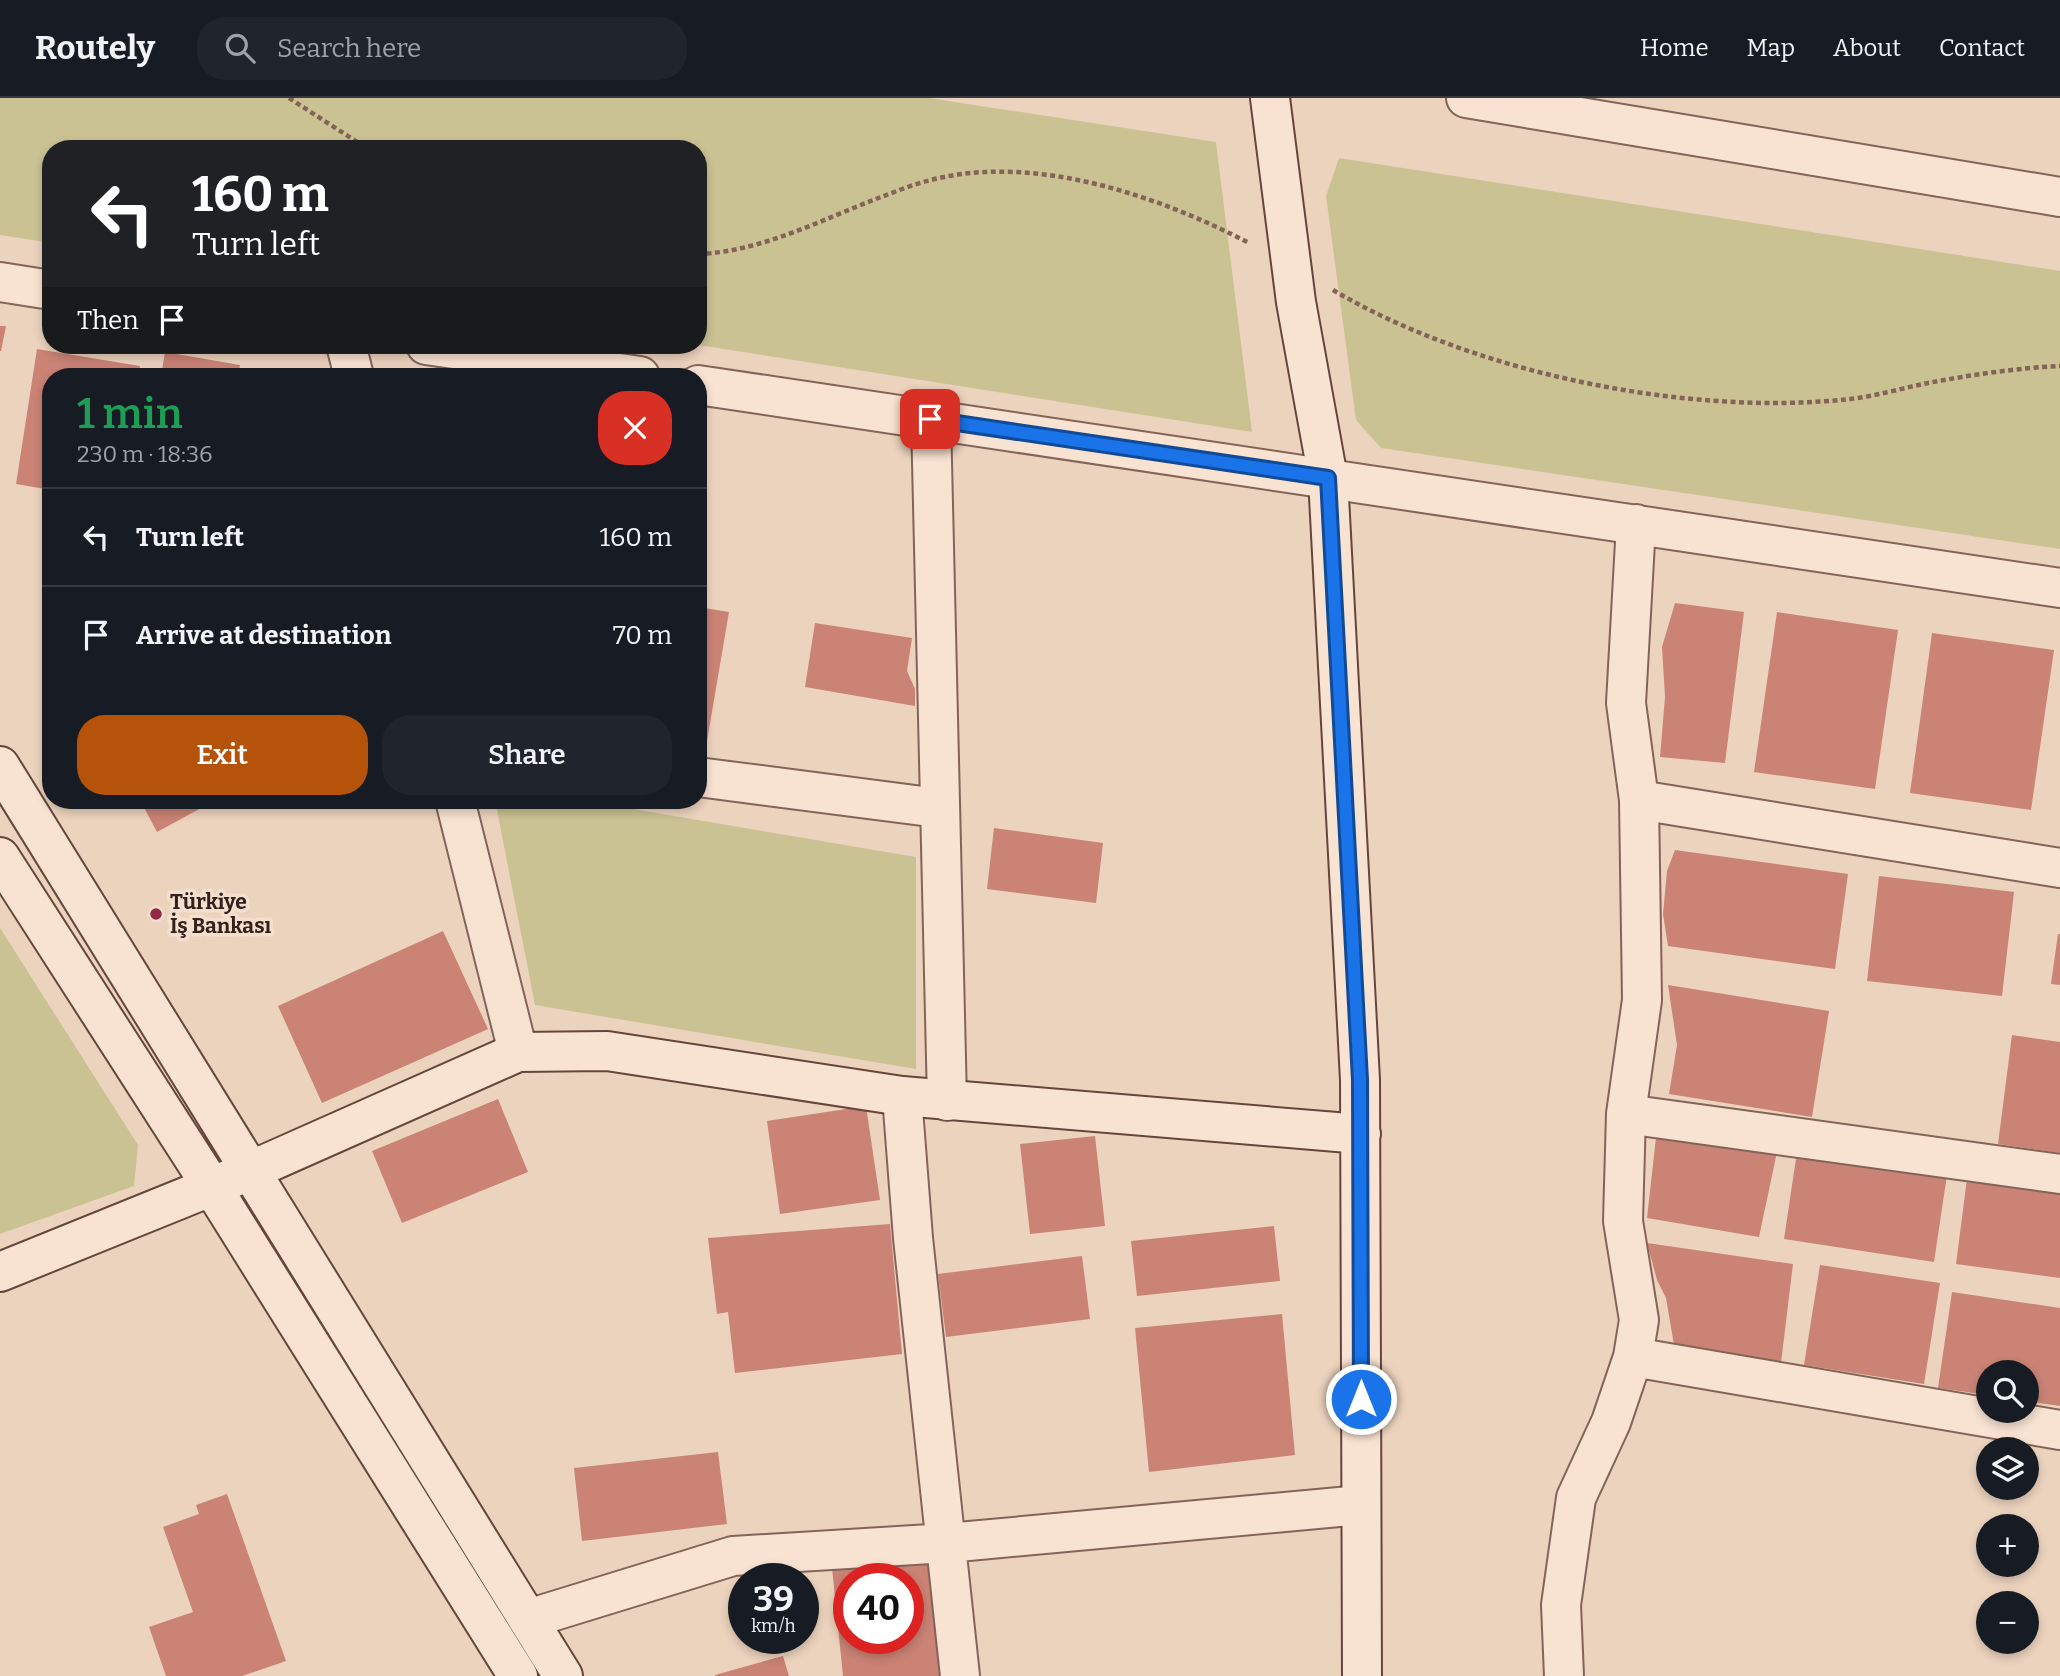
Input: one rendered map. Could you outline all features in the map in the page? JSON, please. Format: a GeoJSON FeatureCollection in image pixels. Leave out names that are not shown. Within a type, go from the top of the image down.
{"type":"FeatureCollection","features":[{"type":"Feature","properties":{"kind":"street"},"geometry":{"type":"LineString","coordinates":[[1270,98],[1291,264],[1328,478],[1361,1134],[1362,1676]]}},
{"type":"Feature","properties":{"kind":"street"},"geometry":{"type":"LineString","coordinates":[[1466,98],[2060,197]]}},
{"type":"Feature","properties":{"kind":"street"},"geometry":{"type":"LineString","coordinates":[[0,282],[42,288]]}},
{"type":"Feature","properties":{"kind":"street"},"geometry":{"type":"LineString","coordinates":[[488,354],[585,368]]}},
{"type":"Feature","properties":{"kind":"street"},"geometry":{"type":"LineString","coordinates":[[707,386],[2060,587]]}},
{"type":"Feature","properties":{"kind":"street"},"geometry":{"type":"LineString","coordinates":[[930,419],[947,1101]]}},
{"type":"Feature","properties":{"kind":"street"},"geometry":{"type":"LineString","coordinates":[[1564,1676],[1561,1605],[1576,1498],[1611,1422],[1633,1357],[1639,1320],[1623,1221],[1626,1114],[1642,1000],[1639,800],[1626,704],[1636,524]]}},
{"type":"Feature","properties":{"kind":"street"},"geometry":{"type":"LineString","coordinates":[[0,766],[563,1676]]}},
{"type":"Feature","properties":{"kind":"street"},"geometry":{"type":"LineString","coordinates":[[707,778],[938,808]]}},
{"type":"Feature","properties":{"kind":"street"},"geometry":{"type":"LineString","coordinates":[[1639,800],[2060,868]]}},
{"type":"Feature","properties":{"kind":"street"},"geometry":{"type":"LineString","coordinates":[[457,809],[518,1052]]}},
{"type":"Feature","properties":{"kind":"street"},"geometry":{"type":"LineString","coordinates":[[0,857],[212,1186],[518,1676]]}},
{"type":"Feature","properties":{"kind":"street"},"geometry":{"type":"LineString","coordinates":[[0,1272],[252,1170],[518,1052],[607,1051],[947,1101],[1361,1134]]}},
{"type":"Feature","properties":{"kind":"street"},"geometry":{"type":"LineString","coordinates":[[902,1096],[913,1238],[960,1676]]}},
{"type":"Feature","properties":{"kind":"street"},"geometry":{"type":"LineString","coordinates":[[1626,1114],[2060,1174]]}},
{"type":"Feature","properties":{"kind":"street"},"geometry":{"type":"LineString","coordinates":[[1633,1357],[2060,1430]]}},
{"type":"Feature","properties":{"kind":"street"},"geometry":{"type":"LineString","coordinates":[[528,1619],[733,1556],[947,1543],[1361,1505]]}},
{"type":"Feature","properties":{"kind":"path"},"geometry":{"type":"LineString","coordinates":[[289,98],[354,140]]}},
{"type":"Feature","properties":{"kind":"path"},"geometry":{"type":"LineString","coordinates":[[707,254],[724,253],[808,226],[932,179],[992,172],[1058,177],[1126,191],[1195,215],[1291,264],[1367,310],[1468,351],[1532,370],[1650,393],[1738,402],[1850,399],[1933,382],[2060,366]]}},
{"type":"Feature","properties":{"kind":"shaded area"},"geometry":{"type":"Polygon","coordinates":[[[0,98],[929,98],[1216,142],[1252,432],[707,346],[707,140],[42,140],[42,242],[0,235],[0,98]]]}},
{"type":"Feature","properties":{"kind":"shaded area"},"geometry":{"type":"Polygon","coordinates":[[[1339,158],[2060,271],[2060,549],[1381,448],[1356,420],[1326,196],[1339,158]]]}},
{"type":"Feature","properties":{"kind":"shaded area"},"geometry":{"type":"Polygon","coordinates":[[[497,809],[633,809],[916,857],[916,1069],[535,1005],[497,809]]]}},
{"type":"Feature","properties":{"kind":"shaded area"},"geometry":{"type":"Polygon","coordinates":[[[0,928],[138,1145],[134,1186],[0,1234],[0,928]]]}},
{"type":"Feature","properties":{"kind":"building"},"geometry":{"type":"Polygon","coordinates":[[[0,326],[6,326],[1,351],[0,351],[0,326]]]}},
{"type":"Feature","properties":{"kind":"building"},"geometry":{"type":"Polygon","coordinates":[[[37,349],[42,350],[42,354],[67,354],[140,366],[42,368],[42,488],[16,484],[37,349]]]}},
{"type":"Feature","properties":{"kind":"building"},"geometry":{"type":"Polygon","coordinates":[[[165,354],[240,365],[239,368],[162,368],[165,354]]]}},
{"type":"Feature","properties":{"kind":"building"},"geometry":{"type":"Polygon","coordinates":[[[1675,603],[1744,612],[1725,763],[1660,757],[1665,697],[1662,647],[1675,603]]]}},
{"type":"Feature","properties":{"kind":"building"},"geometry":{"type":"Polygon","coordinates":[[[707,608],[729,612],[707,741],[707,608]]]}},
{"type":"Feature","properties":{"kind":"building"},"geometry":{"type":"Polygon","coordinates":[[[1777,612],[1898,630],[1875,789],[1754,772],[1777,612]]]}},
{"type":"Feature","properties":{"kind":"building"},"geometry":{"type":"Polygon","coordinates":[[[815,623],[912,638],[907,671],[915,689],[915,706],[805,687],[815,623]]]}},
{"type":"Feature","properties":{"kind":"building"},"geometry":{"type":"Polygon","coordinates":[[[1932,633],[2054,650],[2031,810],[1910,793],[1932,633]]]}},
{"type":"Feature","properties":{"kind":"building"},"geometry":{"type":"Polygon","coordinates":[[[145,809],[199,809],[157,832],[145,809]]]}},
{"type":"Feature","properties":{"kind":"building"},"geometry":{"type":"Polygon","coordinates":[[[994,828],[1103,843],[1096,903],[987,889],[994,828]]]}},
{"type":"Feature","properties":{"kind":"building"},"geometry":{"type":"Polygon","coordinates":[[[1675,850],[1848,874],[1835,969],[1668,946],[1663,914],[1667,871],[1675,850]]]}},
{"type":"Feature","properties":{"kind":"building"},"geometry":{"type":"Polygon","coordinates":[[[1879,876],[2014,892],[2002,996],[1867,981],[1879,876]]]}},
{"type":"Feature","properties":{"kind":"building"},"geometry":{"type":"Polygon","coordinates":[[[443,931],[488,1029],[322,1103],[278,1006],[443,931]]]}},
{"type":"Feature","properties":{"kind":"building"},"geometry":{"type":"Polygon","coordinates":[[[2060,934],[2060,985],[2051,984],[2060,934]]]}},
{"type":"Feature","properties":{"kind":"building"},"geometry":{"type":"Polygon","coordinates":[[[1668,985],[1829,1011],[1812,1117],[1669,1094],[1677,1045],[1668,985]]]}},
{"type":"Feature","properties":{"kind":"building"},"geometry":{"type":"Polygon","coordinates":[[[2012,1035],[2060,1042],[2060,1153],[1998,1144],[2012,1035]]]}},
{"type":"Feature","properties":{"kind":"building"},"geometry":{"type":"Polygon","coordinates":[[[498,1099],[528,1172],[402,1223],[372,1151],[498,1099]]]}},
{"type":"Feature","properties":{"kind":"building"},"geometry":{"type":"Polygon","coordinates":[[[866,1106],[880,1200],[780,1214],[767,1121],[866,1106]]]}},
{"type":"Feature","properties":{"kind":"building"},"geometry":{"type":"Polygon","coordinates":[[[1657,1129],[1777,1152],[1759,1237],[1647,1218],[1657,1129]]]}},
{"type":"Feature","properties":{"kind":"building"},"geometry":{"type":"Polygon","coordinates":[[[1095,1136],[1105,1226],[1030,1234],[1020,1144],[1095,1136]]]}},
{"type":"Feature","properties":{"kind":"building"},"geometry":{"type":"Polygon","coordinates":[[[1797,1152],[1947,1175],[1934,1262],[1784,1239],[1797,1152]]]}},
{"type":"Feature","properties":{"kind":"building"},"geometry":{"type":"Polygon","coordinates":[[[1967,1179],[2060,1192],[2060,1278],[1956,1264],[1967,1179]]]}},
{"type":"Feature","properties":{"kind":"building"},"geometry":{"type":"Polygon","coordinates":[[[890,1224],[902,1354],[735,1373],[728,1312],[717,1314],[708,1238],[890,1224]]]}},
{"type":"Feature","properties":{"kind":"building"},"geometry":{"type":"Polygon","coordinates":[[[1274,1226],[1280,1281],[1137,1296],[1131,1241],[1274,1226]]]}},
{"type":"Feature","properties":{"kind":"building"},"geometry":{"type":"Polygon","coordinates":[[[1647,1243],[1793,1264],[1781,1363],[1674,1345],[1666,1298],[1657,1280],[1647,1243]]]}},
{"type":"Feature","properties":{"kind":"building"},"geometry":{"type":"Polygon","coordinates":[[[1082,1256],[1090,1319],[946,1337],[938,1274],[1082,1256]]]}},
{"type":"Feature","properties":{"kind":"building"},"geometry":{"type":"Polygon","coordinates":[[[1820,1265],[1940,1283],[1924,1384],[1804,1365],[1820,1265]]]}},
{"type":"Feature","properties":{"kind":"building"},"geometry":{"type":"Polygon","coordinates":[[[1952,1292],[2060,1308],[2060,1406],[2039,1403],[2039,1360],[1976,1360],[1976,1393],[1938,1388],[1952,1292]]]}},
{"type":"Feature","properties":{"kind":"building"},"geometry":{"type":"Polygon","coordinates":[[[1282,1314],[1295,1455],[1149,1472],[1135,1328],[1282,1314]]]}},
{"type":"Feature","properties":{"kind":"building"},"geometry":{"type":"Polygon","coordinates":[[[718,1452],[727,1524],[582,1541],[574,1468],[718,1452]]]}},
{"type":"Feature","properties":{"kind":"building"},"geometry":{"type":"Polygon","coordinates":[[[227,1494],[286,1661],[242,1676],[166,1676],[149,1627],[193,1612],[163,1527],[199,1514],[196,1505],[227,1494]]]}},
{"type":"Feature","properties":{"kind":"building"},"geometry":{"type":"Polygon","coordinates":[[[932,1558],[944,1676],[843,1676],[841,1654],[924,1654],[924,1563],[882,1563],[932,1558]]]}},
{"type":"Feature","properties":{"kind":"building"},"geometry":{"type":"Polygon","coordinates":[[[783,1656],[789,1676],[715,1676],[715,1675],[783,1656]]]}},
{"type":"Feature","properties":{"kind":"place","name":"Türkiye İş Bankası"},"geometry":{"type":"Point","coordinates":[156,914]}},
{"type":"Feature","properties":{"kind":"route"},"geometry":{"type":"LineString","coordinates":[[930,419],[1328,478],[1360,1080],[1361,1399]]}}]}
